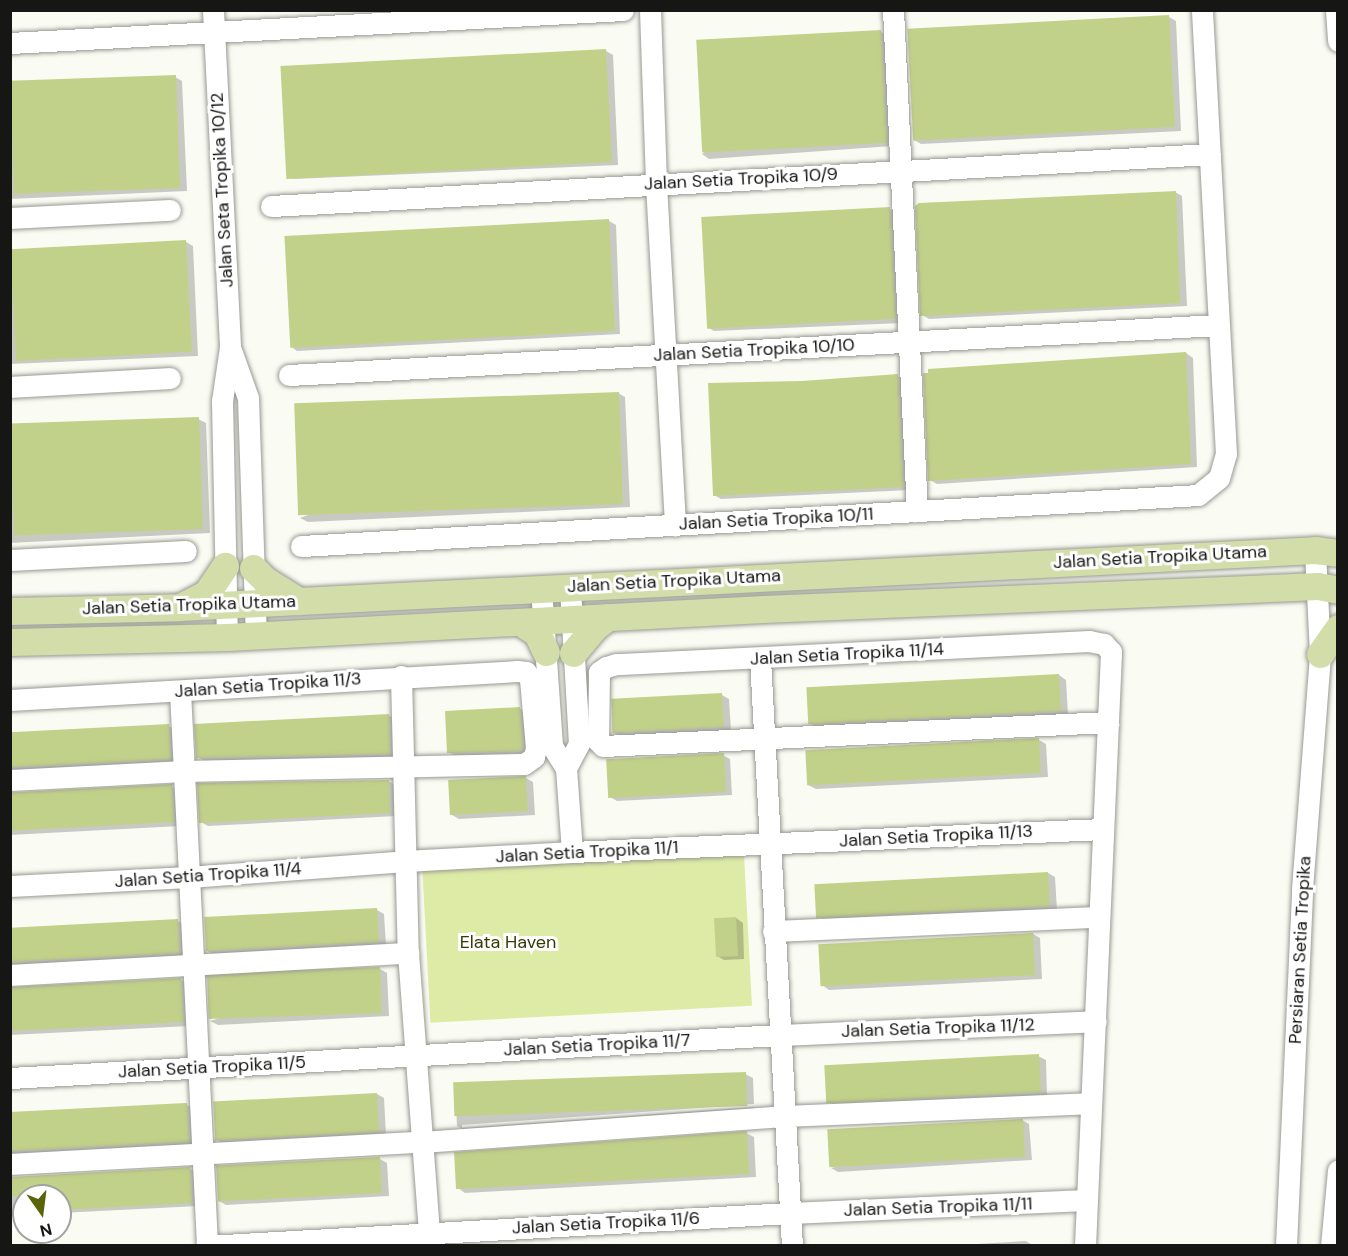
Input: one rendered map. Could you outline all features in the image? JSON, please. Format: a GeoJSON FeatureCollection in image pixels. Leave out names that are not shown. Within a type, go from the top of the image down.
{"type":"FeatureCollection","features":[{"type":"Feature","properties":{"kind":"main road","name":"Jalan Setia Tropika Utama"},"geometry":{"type":"LineString","coordinates":[[10,610],[180,607],[570,586],[1326,551]]}},
{"type":"Feature","properties":{"kind":"main road"},"geometry":{"type":"LineString","coordinates":[[180,607],[206,594],[225,566]]}},
{"type":"Feature","properties":{"kind":"main road"},"geometry":{"type":"LineString","coordinates":[[254,568],[264,580],[299,601]]}},
{"type":"Feature","properties":{"kind":"main road","name":"Jalan Setia Tropika Utama"},"geometry":{"type":"LineString","coordinates":[[10,642],[256,636],[608,617],[1328,588]]}},
{"type":"Feature","properties":{"kind":"main road"},"geometry":{"type":"LineString","coordinates":[[573,652],[596,626],[608,617]]}},
{"type":"Feature","properties":{"kind":"main road"},"geometry":{"type":"LineString","coordinates":[[532,621],[546,652]]}},
{"type":"Feature","properties":{"kind":"main road"},"geometry":{"type":"LineString","coordinates":[[1320,654],[1338,628]]}},
{"type":"Feature","properties":{"kind":"street","name":"Jalan Seta Tropika 10/12"},"geometry":{"type":"LineString","coordinates":[[213,10],[230,347],[222,401],[227,637]]}},
{"type":"Feature","properties":{"kind":"street"},"geometry":{"type":"LineString","coordinates":[[10,43],[623,10]]}},
{"type":"Feature","properties":{"kind":"street"},"geometry":{"type":"LineString","coordinates":[[650,10],[656,184],[675,525]]}},
{"type":"Feature","properties":{"kind":"street"},"geometry":{"type":"LineString","coordinates":[[893,10],[911,342],[917,511]]}},
{"type":"Feature","properties":{"kind":"street"},"geometry":{"type":"LineString","coordinates":[[1202,10],[1219,326]]}},
{"type":"Feature","properties":{"kind":"street"},"geometry":{"type":"LineString","coordinates":[[1336,10],[1338,41]]}},
{"type":"Feature","properties":{"kind":"street","name":"Jalan Setia Tropika 10/9"},"geometry":{"type":"LineString","coordinates":[[272,206],[1210,154]]}},
{"type":"Feature","properties":{"kind":"street"},"geometry":{"type":"LineString","coordinates":[[10,218],[170,210]]}},
{"type":"Feature","properties":{"kind":"street","name":"Jalan Setia Tropika 10/10"},"geometry":{"type":"LineString","coordinates":[[289,375],[1219,326]]}},
{"type":"Feature","properties":{"kind":"street","name":"Jalan Setia Tropika 10/11"},"geometry":{"type":"LineString","coordinates":[[301,546],[1198,495],[1219,478],[1226,454],[1219,326]]}},
{"type":"Feature","properties":{"kind":"street","name":"Jalan Seta Tropika 10/12"},"geometry":{"type":"LineString","coordinates":[[230,347],[248,398],[256,636]]}},
{"type":"Feature","properties":{"kind":"street"},"geometry":{"type":"LineString","coordinates":[[10,387],[170,378]]}},
{"type":"Feature","properties":{"kind":"street"},"geometry":{"type":"LineString","coordinates":[[224,492],[251,491]]}},
{"type":"Feature","properties":{"kind":"street"},"geometry":{"type":"LineString","coordinates":[[10,560],[186,550]]}},
{"type":"Feature","properties":{"kind":"street","name":"Persiaran Setia Tropika"},"geometry":{"type":"LineString","coordinates":[[1287,1245],[1302,889],[1320,654],[1328,588],[1326,551]]}},
{"type":"Feature","properties":{"kind":"street"},"geometry":{"type":"LineString","coordinates":[[566,768],[579,744],[570,586]]}},
{"type":"Feature","properties":{"kind":"street"},"geometry":{"type":"LineString","coordinates":[[532,621],[541,588]]}},
{"type":"Feature","properties":{"kind":"street","name":"Jalan Setia Tropika 11/14"},"geometry":{"type":"LineString","coordinates":[[763,738],[599,744],[599,672],[606,666],[1089,640],[1104,644],[1111,652],[1108,722]]}},
{"type":"Feature","properties":{"kind":"street"},"geometry":{"type":"LineString","coordinates":[[546,652],[552,747],[566,768],[572,852]]}},
{"type":"Feature","properties":{"kind":"street"},"geometry":{"type":"LineString","coordinates":[[760,659],[768,844],[792,1245]]}},
{"type":"Feature","properties":{"kind":"street","name":"Jalan Setia Tropika 11/3"},"geometry":{"type":"LineString","coordinates":[[10,700],[401,676],[526,672],[530,679],[536,747],[534,757],[524,764],[404,765]]}},
{"type":"Feature","properties":{"kind":"street"},"geometry":{"type":"LineString","coordinates":[[401,676],[408,953],[414,1055],[431,1239]]}},
{"type":"Feature","properties":{"kind":"street"},"geometry":{"type":"LineString","coordinates":[[180,691],[207,1245]]}},
{"type":"Feature","properties":{"kind":"street"},"geometry":{"type":"LineString","coordinates":[[549,705],[577,703]]}},
{"type":"Feature","properties":{"kind":"street"},"geometry":{"type":"LineString","coordinates":[[763,738],[1108,722],[1085,1245]]}},
{"type":"Feature","properties":{"kind":"street"},"geometry":{"type":"LineString","coordinates":[[10,780],[184,771],[404,765]]}},
{"type":"Feature","properties":{"kind":"street","name":"Jalan Setia Tropika 11/13"},"geometry":{"type":"LineString","coordinates":[[768,844],[1103,829]]}},
{"type":"Feature","properties":{"kind":"street","name":"Jalan Setia Tropika 11/1"},"geometry":{"type":"LineString","coordinates":[[405,861],[768,844]]}},
{"type":"Feature","properties":{"kind":"street","name":"Jalan Setia Tropika 11/4"},"geometry":{"type":"LineString","coordinates":[[10,886],[189,877],[405,861]]}},
{"type":"Feature","properties":{"kind":"street"},"geometry":{"type":"LineString","coordinates":[[773,931],[1098,917]]}},
{"type":"Feature","properties":{"kind":"street"},"geometry":{"type":"LineString","coordinates":[[10,975],[408,953]]}},
{"type":"Feature","properties":{"kind":"street","name":"Jalan Setia Tropika 11/12"},"geometry":{"type":"LineString","coordinates":[[780,1035],[1096,1021]]}},
{"type":"Feature","properties":{"kind":"street","name":"Jalan Setia Tropika 11/7"},"geometry":{"type":"LineString","coordinates":[[414,1055],[780,1035]]}},
{"type":"Feature","properties":{"kind":"street","name":"Jalan Setia Tropika 11/5"},"geometry":{"type":"LineString","coordinates":[[10,1078],[414,1055]]}},
{"type":"Feature","properties":{"kind":"street"},"geometry":{"type":"LineString","coordinates":[[10,1164],[422,1142],[783,1116],[1090,1103]]}},
{"type":"Feature","properties":{"kind":"street"},"geometry":{"type":"LineString","coordinates":[[1334,1234],[1338,1170]]}},
{"type":"Feature","properties":{"kind":"street","name":"Jalan Setia Tropika 11/11"},"geometry":{"type":"LineString","coordinates":[[789,1213],[1087,1200]]}},
{"type":"Feature","properties":{"kind":"street","name":"Jalan Setia Tropika 11/6"},"geometry":{"type":"LineString","coordinates":[[207,1245],[431,1239],[789,1213]]}},
{"type":"Feature","properties":{"kind":"green space","name":"Elata Haven"},"geometry":{"type":"Polygon","coordinates":[[[744,854],[752,1006],[430,1023],[422,871],[744,854]]]}},
{"type":"Feature","properties":{"kind":"building"},"geometry":{"type":"Polygon","coordinates":[[[1169,15],[1175,127],[913,141],[907,29],[1169,15]]]}},
{"type":"Feature","properties":{"kind":"building"},"geometry":{"type":"Polygon","coordinates":[[[881,30],[887,143],[702,153],[696,40],[881,30]]]}},
{"type":"Feature","properties":{"kind":"building"},"geometry":{"type":"Polygon","coordinates":[[[606,49],[612,162],[286,179],[280,66],[606,49]]]}},
{"type":"Feature","properties":{"kind":"building"},"geometry":{"type":"Polygon","coordinates":[[[176,75],[180,188],[14,194],[10,81],[176,75]]]}},
{"type":"Feature","properties":{"kind":"building"},"geometry":{"type":"Polygon","coordinates":[[[1176,191],[1180,303],[920,316],[915,206],[919,203],[1176,191]]]}},
{"type":"Feature","properties":{"kind":"building"},"geometry":{"type":"Polygon","coordinates":[[[890,207],[896,319],[707,329],[701,217],[890,207]]]}},
{"type":"Feature","properties":{"kind":"building"},"geometry":{"type":"Polygon","coordinates":[[[609,219],[615,331],[290,348],[284,236],[609,219]]]}},
{"type":"Feature","properties":{"kind":"building"},"geometry":{"type":"Polygon","coordinates":[[[186,240],[192,352],[16,361],[10,249],[186,240]]]}},
{"type":"Feature","properties":{"kind":"building"},"geometry":{"type":"Polygon","coordinates":[[[1186,352],[1191,464],[928,481],[923,373],[928,373],[928,369],[1186,352]]]}},
{"type":"Feature","properties":{"kind":"building"},"geometry":{"type":"Polygon","coordinates":[[[898,374],[903,487],[713,496],[708,383],[802,381],[898,374]]]}},
{"type":"Feature","properties":{"kind":"building"},"geometry":{"type":"Polygon","coordinates":[[[619,392],[623,504],[298,515],[294,403],[619,392]]]}},
{"type":"Feature","properties":{"kind":"building"},"geometry":{"type":"Polygon","coordinates":[[[199,417],[203,529],[14,536],[10,424],[199,417]]]}},
{"type":"Feature","properties":{"kind":"building"},"geometry":{"type":"Polygon","coordinates":[[[1059,674],[1061,711],[808,724],[806,687],[1059,674]]]}},
{"type":"Feature","properties":{"kind":"building"},"geometry":{"type":"Polygon","coordinates":[[[722,693],[724,727],[613,733],[611,699],[722,693]]]}},
{"type":"Feature","properties":{"kind":"building"},"geometry":{"type":"Polygon","coordinates":[[[520,707],[523,746],[520,751],[447,753],[445,711],[520,707]]]}},
{"type":"Feature","properties":{"kind":"building"},"geometry":{"type":"Polygon","coordinates":[[[389,714],[390,754],[196,758],[194,724],[389,714]]]}},
{"type":"Feature","properties":{"kind":"building"},"geometry":{"type":"Polygon","coordinates":[[[169,724],[171,759],[12,767],[10,732],[169,724]]]}},
{"type":"Feature","properties":{"kind":"building"},"geometry":{"type":"Polygon","coordinates":[[[1039,738],[1041,773],[807,785],[805,750],[1039,738]]]}},
{"type":"Feature","properties":{"kind":"building"},"geometry":{"type":"Polygon","coordinates":[[[724,753],[726,792],[608,798],[606,759],[724,753]]]}},
{"type":"Feature","properties":{"kind":"building"},"geometry":{"type":"Polygon","coordinates":[[[526,776],[528,811],[450,815],[448,780],[526,776]]]}},
{"type":"Feature","properties":{"kind":"building"},"geometry":{"type":"Polygon","coordinates":[[[389,780],[390,813],[199,823],[197,783],[389,780]]]}},
{"type":"Feature","properties":{"kind":"building"},"geometry":{"type":"Polygon","coordinates":[[[172,784],[174,822],[12,830],[10,792],[172,784]]]}},
{"type":"Feature","properties":{"kind":"building"},"geometry":{"type":"Polygon","coordinates":[[[1048,872],[1050,906],[816,918],[814,884],[1048,872]]]}},
{"type":"Feature","properties":{"kind":"building"},"geometry":{"type":"Polygon","coordinates":[[[377,908],[379,942],[206,951],[204,917],[377,908]]]}},
{"type":"Feature","properties":{"kind":"building"},"geometry":{"type":"Polygon","coordinates":[[[736,917],[738,956],[716,957],[714,918],[736,917]]]}},
{"type":"Feature","properties":{"kind":"building"},"geometry":{"type":"Polygon","coordinates":[[[178,919],[180,953],[12,962],[10,928],[178,919]]]}},
{"type":"Feature","properties":{"kind":"building"},"geometry":{"type":"Polygon","coordinates":[[[1033,933],[1035,975],[820,986],[818,944],[1033,933]]]}},
{"type":"Feature","properties":{"kind":"building"},"geometry":{"type":"Polygon","coordinates":[[[380,967],[382,1013],[209,1019],[207,973],[380,967]]]}},
{"type":"Feature","properties":{"kind":"building"},"geometry":{"type":"Polygon","coordinates":[[[181,978],[183,1022],[13,1031],[10,987],[181,978]]]}},
{"type":"Feature","properties":{"kind":"building"},"geometry":{"type":"Polygon","coordinates":[[[1039,1054],[1041,1092],[826,1103],[824,1065],[1039,1054]]]}},
{"type":"Feature","properties":{"kind":"building"},"geometry":{"type":"Polygon","coordinates":[[[746,1072],[747,1106],[454,1116],[453,1082],[746,1072]]]}},
{"type":"Feature","properties":{"kind":"building"},"geometry":{"type":"Polygon","coordinates":[[[377,1093],[379,1132],[215,1141],[213,1102],[377,1093]]]}},
{"type":"Feature","properties":{"kind":"building"},"geometry":{"type":"Polygon","coordinates":[[[187,1103],[189,1142],[10,1151],[10,1112],[187,1103]]]}},
{"type":"Feature","properties":{"kind":"building"},"geometry":{"type":"Polygon","coordinates":[[[1023,1119],[1025,1157],[829,1167],[827,1129],[1023,1119]]]}},
{"type":"Feature","properties":{"kind":"building"},"geometry":{"type":"Polygon","coordinates":[[[747,1131],[749,1174],[456,1189],[454,1152],[747,1131]]]}},
{"type":"Feature","properties":{"kind":"building"},"geometry":{"type":"Polygon","coordinates":[[[380,1157],[382,1193],[218,1202],[216,1166],[380,1157]]]}},
{"type":"Feature","properties":{"kind":"building"},"geometry":{"type":"Polygon","coordinates":[[[190,1167],[192,1203],[72,1209],[72,1184],[12,1184],[12,1196],[10,1196],[10,1177],[190,1167]]]}}]}
